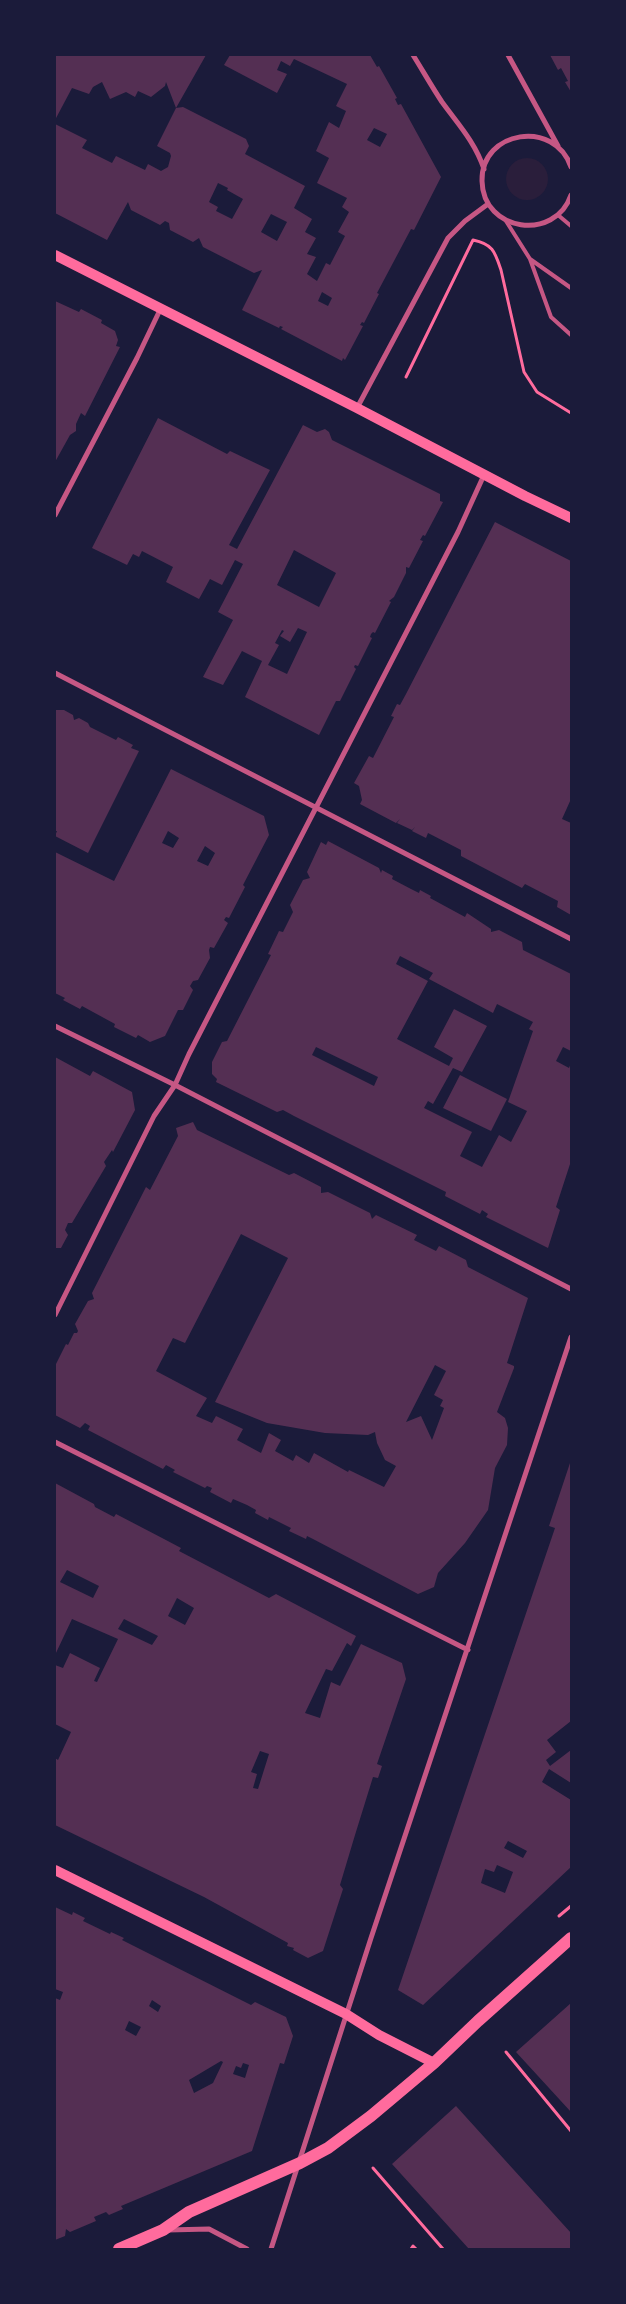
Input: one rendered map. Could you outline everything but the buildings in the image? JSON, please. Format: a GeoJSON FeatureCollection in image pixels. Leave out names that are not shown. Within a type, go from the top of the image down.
{"type":"FeatureCollection","features":[{"type":"Feature","properties":{"kind":"main road"},"geometry":{"type":"LineString","coordinates":[[55,255],[571,518]]}},
{"type":"Feature","properties":{"kind":"main road"},"geometry":{"type":"LineString","coordinates":[[55,1870],[346,2014],[434,2063]]}},
{"type":"Feature","properties":{"kind":"main road"},"geometry":{"type":"LineString","coordinates":[[119,2249],[163,2230],[189,2212],[300,2163],[328,2148],[371,2116],[434,2063],[571,1938]]}},
{"type":"Feature","properties":{"kind":"street"},"geometry":{"type":"LineString","coordinates":[[413,55],[442,102],[465,130],[479,153],[484,168],[483,192],[495,214],[518,226],[545,223],[558,215],[568,203],[571,195]]}},
{"type":"Feature","properties":{"kind":"street"},"geometry":{"type":"LineString","coordinates":[[508,55],[571,166]]}},
{"type":"Feature","properties":{"kind":"street"},"geometry":{"type":"LineString","coordinates":[[484,168],[490,155],[501,144],[515,137],[530,135],[545,138],[558,146]]}},
{"type":"Feature","properties":{"kind":"street"},"geometry":{"type":"LineString","coordinates":[[356,408],[448,238],[465,221],[488,204]]}},
{"type":"Feature","properties":{"kind":"street"},"geometry":{"type":"LineString","coordinates":[[55,515],[160,310]]}},
{"type":"Feature","properties":{"kind":"street"},"geometry":{"type":"LineString","coordinates":[[55,1315],[154,1116],[175,1085],[189,1054],[458,532],[484,475]]}},
{"type":"Feature","properties":{"kind":"street"},"geometry":{"type":"LineString","coordinates":[[55,673],[571,939]]}},
{"type":"Feature","properties":{"kind":"street"},"geometry":{"type":"LineString","coordinates":[[55,1026],[175,1085],[571,1289]]}},
{"type":"Feature","properties":{"kind":"street"},"geometry":{"type":"LineString","coordinates":[[271,2249],[346,2014],[571,1337]]}},
{"type":"Feature","properties":{"kind":"street"},"geometry":{"type":"LineString","coordinates":[[55,1442],[468,1650]]}},
{"type":"Feature","properties":{"kind":"street"},"geometry":{"type":"LineString","coordinates":[[163,2230],[209,2229],[247,2249]]}},
{"type":"Feature","properties":{"kind":"lane"},"geometry":{"type":"LineString","coordinates":[[558,215],[571,226]]}},
{"type":"Feature","properties":{"kind":"lane"},"geometry":{"type":"LineString","coordinates":[[506,221],[530,259],[551,316],[571,335]]}},
{"type":"Feature","properties":{"kind":"lane"},"geometry":{"type":"LineString","coordinates":[[530,259],[571,288]]}},
{"type":"Feature","properties":{"kind":"path"},"geometry":{"type":"LineString","coordinates":[[406,377],[473,240],[486,243],[495,254],[524,372],[536,392],[571,413]]}},
{"type":"Feature","properties":{"kind":"path"},"geometry":{"type":"LineString","coordinates":[[506,2052],[571,2131]]}},
{"type":"Feature","properties":{"kind":"path"},"geometry":{"type":"LineString","coordinates":[[373,2168],[443,2249]]}},
{"type":"Feature","properties":{"kind":"path"},"geometry":{"type":"LineString","coordinates":[[411,2249],[413,2246],[416,2249]]}},
{"type":"Feature","properties":{"kind":"shaded area"},"geometry":{"type":"Polygon","coordinates":[[[523,158],[531,158],[542,164],[548,179],[542,194],[531,200],[523,200],[512,194],[506,183],[506,175],[512,164],[523,158]]]}}]}
